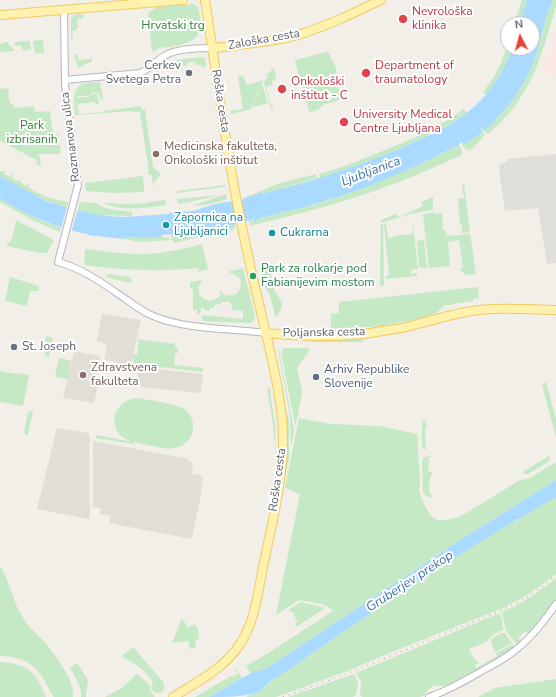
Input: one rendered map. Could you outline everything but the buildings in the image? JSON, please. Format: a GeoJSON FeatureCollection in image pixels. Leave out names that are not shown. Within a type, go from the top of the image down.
{"type":"FeatureCollection","features":[{"type":"Feature","properties":{"kind":"main road"},"geometry":{"type":"LineString","coordinates":[[0,15],[183,0]]}},
{"type":"Feature","properties":{"kind":"main road","name":"Roška cesta"},"geometry":{"type":"LineString","coordinates":[[173,697],[224,663],[245,637],[254,609],[282,462],[283,438],[281,408],[271,353],[255,288],[232,177],[205,0]]}},
{"type":"Feature","properties":{"kind":"main road","name":"Zaloška cesta"},"geometry":{"type":"LineString","coordinates":[[212,48],[284,39],[324,26],[381,0]]}},
{"type":"Feature","properties":{"kind":"main road","name":"Poljanska cesta"},"geometry":{"type":"LineString","coordinates":[[266,333],[293,336],[353,334],[393,329],[456,314],[480,310],[513,308],[556,310]]}},
{"type":"Feature","properties":{"kind":"street","name":"Rozmanova ulica"},"geometry":{"type":"LineString","coordinates":[[58,262],[78,188],[65,80],[64,10]]}},
{"type":"Feature","properties":{"kind":"street"},"geometry":{"type":"LineString","coordinates":[[65,80],[138,73],[150,68],[163,56],[172,52],[212,48]]}},
{"type":"Feature","properties":{"kind":"street","name":"Poljanska cesta"},"geometry":{"type":"LineString","coordinates":[[58,262],[83,271],[141,310],[160,319],[184,324],[266,333]]}},
{"type":"Feature","properties":{"kind":"street"},"geometry":{"type":"LineString","coordinates":[[429,697],[468,679],[518,648],[538,628],[556,604]]}},
{"type":"Feature","properties":{"kind":"shaded area"},"geometry":{"type":"Polygon","coordinates":[[[556,30],[556,77],[544,70],[556,30]]]}},
{"type":"Feature","properties":{"kind":"shaded area"},"geometry":{"type":"Polygon","coordinates":[[[556,154],[556,263],[547,264],[538,208],[505,211],[499,164],[507,162],[507,159],[556,154]]]}},
{"type":"Feature","properties":{"kind":"shaded area"},"geometry":{"type":"Polygon","coordinates":[[[102,314],[141,320],[131,365],[104,360],[107,344],[97,341],[102,314]]]}},
{"type":"Feature","properties":{"kind":"shaded area","name":"Zdravstvena fakulteta"},"geometry":{"type":"Polygon","coordinates":[[[74,351],[100,356],[95,383],[98,384],[94,403],[63,398],[74,351]]]}},
{"type":"Feature","properties":{"kind":"shaded area"},"geometry":{"type":"Polygon","coordinates":[[[135,367],[203,374],[201,391],[198,393],[142,387],[135,367]]]}},
{"type":"Feature","properties":{"kind":"shaded area"},"geometry":{"type":"Polygon","coordinates":[[[57,428],[88,433],[90,436],[90,518],[88,519],[37,509],[57,428]]]}},
{"type":"Feature","properties":{"kind":"shaded area"},"geometry":{"type":"Polygon","coordinates":[[[93,441],[189,459],[188,461],[193,463],[192,474],[202,475],[203,480],[192,538],[109,523],[110,516],[100,514],[101,508],[93,507],[93,441]]]}},
{"type":"Feature","properties":{"kind":"green space"},"geometry":{"type":"Polygon","coordinates":[[[522,0],[527,0],[522,16],[517,16],[522,0]]]}},
{"type":"Feature","properties":{"kind":"green space"},"geometry":{"type":"Polygon","coordinates":[[[553,0],[556,0],[556,7],[541,54],[527,88],[506,116],[490,133],[489,132],[487,134],[484,131],[509,105],[522,86],[536,56],[540,56],[540,42],[553,0]]]}},
{"type":"Feature","properties":{"kind":"green space","name":"Hrvatski trg"},"geometry":{"type":"Polygon","coordinates":[[[194,4],[198,7],[201,24],[196,38],[184,44],[159,48],[152,52],[148,13],[157,7],[194,4]]]}},
{"type":"Feature","properties":{"kind":"green space"},"geometry":{"type":"Polygon","coordinates":[[[83,14],[83,18],[77,19],[78,28],[76,31],[72,31],[73,40],[71,41],[71,18],[74,15],[83,14]]]}},
{"type":"Feature","properties":{"kind":"green space"},"geometry":{"type":"Polygon","coordinates":[[[43,40],[44,53],[35,53],[33,41],[43,40]]]}},
{"type":"Feature","properties":{"kind":"green space"},"geometry":{"type":"Polygon","coordinates":[[[29,41],[31,49],[29,50],[24,50],[18,45],[16,47],[14,44],[15,42],[29,41]]]}},
{"type":"Feature","properties":{"kind":"green space"},"geometry":{"type":"Polygon","coordinates":[[[7,42],[14,50],[0,52],[0,44],[7,42]]]}},
{"type":"Feature","properties":{"kind":"green space"},"geometry":{"type":"Polygon","coordinates":[[[326,52],[329,53],[336,68],[340,97],[337,101],[323,105],[319,109],[311,112],[309,111],[295,61],[326,52]]]}},
{"type":"Feature","properties":{"kind":"green space"},"geometry":{"type":"Polygon","coordinates":[[[76,54],[78,60],[91,59],[92,56],[92,61],[78,68],[74,55],[76,54]]]}},
{"type":"Feature","properties":{"kind":"green space"},"geometry":{"type":"Polygon","coordinates":[[[509,56],[498,79],[486,95],[483,92],[492,80],[503,57],[509,56]]]}},
{"type":"Feature","properties":{"kind":"green space"},"geometry":{"type":"Polygon","coordinates":[[[202,57],[205,59],[205,67],[202,67],[202,65],[196,65],[195,62],[188,62],[187,66],[176,64],[176,60],[202,57]]]}},
{"type":"Feature","properties":{"kind":"green space"},"geometry":{"type":"Polygon","coordinates":[[[274,67],[276,79],[272,81],[273,85],[266,87],[273,110],[272,111],[264,83],[268,78],[266,75],[274,67]]]}},
{"type":"Feature","properties":{"kind":"green space"},"geometry":{"type":"Polygon","coordinates":[[[238,76],[243,76],[247,85],[263,80],[251,109],[231,114],[230,111],[243,109],[238,76]]]}},
{"type":"Feature","properties":{"kind":"green space"},"geometry":{"type":"Polygon","coordinates":[[[100,82],[103,99],[100,99],[99,93],[93,91],[92,94],[88,96],[79,96],[75,99],[76,109],[78,109],[79,114],[104,112],[141,106],[142,110],[145,109],[153,167],[161,174],[154,182],[155,183],[153,186],[152,175],[149,175],[148,172],[140,112],[132,111],[75,115],[74,95],[78,88],[85,83],[100,82]]]}},
{"type":"Feature","properties":{"kind":"green space"},"geometry":{"type":"Polygon","coordinates":[[[262,84],[268,103],[254,107],[253,106],[262,84]]]}},
{"type":"Feature","properties":{"kind":"green space","name":"Park izbrisanih"},"geometry":{"type":"Polygon","coordinates":[[[9,88],[8,97],[10,104],[13,104],[14,108],[34,106],[35,112],[50,111],[53,135],[58,134],[61,154],[39,154],[41,166],[36,164],[37,160],[0,141],[0,89],[9,88]]]}},
{"type":"Feature","properties":{"kind":"green space"},"geometry":{"type":"Polygon","coordinates":[[[98,93],[99,104],[95,105],[95,102],[78,104],[77,108],[75,99],[88,97],[98,93]]]}},
{"type":"Feature","properties":{"kind":"green space"},"geometry":{"type":"Polygon","coordinates":[[[464,109],[467,113],[423,138],[375,159],[320,178],[319,174],[368,157],[418,136],[453,117],[464,109]]]}},
{"type":"Feature","properties":{"kind":"green space"},"geometry":{"type":"Polygon","coordinates":[[[483,132],[485,135],[473,148],[468,151],[467,148],[465,149],[463,145],[483,132]]]}},
{"type":"Feature","properties":{"kind":"green space"},"geometry":{"type":"Polygon","coordinates":[[[459,145],[462,155],[412,177],[366,194],[324,207],[250,226],[249,221],[335,198],[407,170],[459,145]]]}},
{"type":"Feature","properties":{"kind":"green space"},"geometry":{"type":"Polygon","coordinates":[[[0,171],[5,172],[4,174],[10,177],[12,174],[12,178],[18,181],[21,180],[20,182],[26,186],[27,184],[29,185],[28,187],[42,195],[68,202],[67,208],[41,198],[16,185],[0,176],[0,171]]]}},
{"type":"Feature","properties":{"kind":"green space"},"geometry":{"type":"Polygon","coordinates":[[[316,174],[317,178],[262,194],[259,192],[259,194],[244,198],[280,183],[316,174]]]}},
{"type":"Feature","properties":{"kind":"green space"},"geometry":{"type":"Polygon","coordinates":[[[143,176],[144,192],[112,193],[86,191],[85,183],[143,176]]]}},
{"type":"Feature","properties":{"kind":"green space"},"geometry":{"type":"Polygon","coordinates":[[[464,184],[470,232],[462,233],[458,199],[464,198],[462,185],[464,184]]]}},
{"type":"Feature","properties":{"kind":"green space"},"geometry":{"type":"Polygon","coordinates":[[[225,185],[225,187],[176,193],[177,191],[225,185]]]}},
{"type":"Feature","properties":{"kind":"green space"},"geometry":{"type":"Polygon","coordinates":[[[226,194],[227,199],[211,204],[191,206],[226,194]]]}},
{"type":"Feature","properties":{"kind":"green space"},"geometry":{"type":"Polygon","coordinates":[[[220,195],[178,204],[177,199],[220,195]]]}},
{"type":"Feature","properties":{"kind":"green space"},"geometry":{"type":"Polygon","coordinates":[[[433,197],[433,210],[410,214],[381,223],[381,220],[396,214],[399,217],[423,206],[421,202],[433,197]]]}},
{"type":"Feature","properties":{"kind":"green space"},"geometry":{"type":"Polygon","coordinates":[[[0,199],[30,215],[61,228],[60,232],[34,221],[0,202],[0,199]]]}},
{"type":"Feature","properties":{"kind":"green space"},"geometry":{"type":"Polygon","coordinates":[[[165,200],[166,205],[134,208],[118,208],[103,203],[149,203],[148,202],[165,200]]]}},
{"type":"Feature","properties":{"kind":"green space"},"geometry":{"type":"Polygon","coordinates":[[[81,202],[97,203],[106,208],[132,212],[132,216],[99,215],[77,211],[81,202]]]}},
{"type":"Feature","properties":{"kind":"green space"},"geometry":{"type":"Polygon","coordinates":[[[434,212],[434,214],[442,213],[443,230],[446,231],[447,236],[470,234],[476,274],[466,275],[459,269],[463,268],[459,240],[448,242],[450,266],[429,268],[423,214],[434,212]]]}},
{"type":"Feature","properties":{"kind":"green space"},"geometry":{"type":"Polygon","coordinates":[[[16,220],[54,240],[47,253],[39,253],[6,246],[12,239],[16,220]]]}},
{"type":"Feature","properties":{"kind":"green space"},"geometry":{"type":"Polygon","coordinates":[[[386,223],[388,238],[413,234],[413,226],[418,269],[411,270],[411,274],[417,273],[417,276],[386,279],[386,276],[389,275],[384,224],[386,223]]]}},
{"type":"Feature","properties":{"kind":"green space"},"geometry":{"type":"Polygon","coordinates":[[[234,224],[235,229],[174,243],[173,240],[141,242],[124,239],[124,237],[148,238],[162,236],[164,238],[169,237],[169,240],[172,239],[171,235],[234,224]]]}},
{"type":"Feature","properties":{"kind":"green space"},"geometry":{"type":"Polygon","coordinates":[[[381,224],[383,224],[384,286],[380,286],[381,224]]]}},
{"type":"Feature","properties":{"kind":"green space"},"geometry":{"type":"Polygon","coordinates":[[[424,240],[427,268],[421,268],[419,266],[417,241],[424,240]]]}},
{"type":"Feature","properties":{"kind":"green space"},"geometry":{"type":"Polygon","coordinates":[[[202,244],[208,269],[199,272],[198,268],[141,270],[84,265],[85,249],[147,254],[161,253],[202,244]]]}},
{"type":"Feature","properties":{"kind":"green space"},"geometry":{"type":"Polygon","coordinates":[[[259,263],[271,275],[274,290],[282,303],[282,307],[276,318],[270,296],[265,288],[259,263]]]}},
{"type":"Feature","properties":{"kind":"green space"},"geometry":{"type":"Polygon","coordinates":[[[243,268],[255,316],[254,320],[248,323],[202,321],[202,315],[243,319],[243,311],[232,310],[230,302],[221,302],[221,304],[214,305],[214,308],[211,308],[209,311],[202,307],[200,314],[197,314],[197,310],[193,310],[193,289],[190,288],[190,282],[202,280],[199,286],[199,291],[204,299],[212,300],[217,298],[221,294],[218,292],[223,291],[222,293],[234,295],[238,292],[241,284],[240,279],[236,275],[230,273],[229,269],[232,271],[243,268]]]}},
{"type":"Feature","properties":{"kind":"green space"},"geometry":{"type":"Polygon","coordinates":[[[108,274],[131,277],[132,283],[105,276],[108,274]]]}},
{"type":"Feature","properties":{"kind":"green space"},"geometry":{"type":"Polygon","coordinates":[[[10,277],[39,286],[38,291],[30,291],[27,306],[5,301],[10,277]]]}},
{"type":"Feature","properties":{"kind":"green space"},"geometry":{"type":"Polygon","coordinates":[[[478,287],[479,298],[473,299],[473,301],[445,305],[436,313],[421,318],[381,326],[331,328],[331,314],[339,313],[339,302],[478,287]]]}},
{"type":"Feature","properties":{"kind":"green space"},"geometry":{"type":"Polygon","coordinates":[[[46,336],[53,338],[49,357],[45,356],[46,336]]]}},
{"type":"Feature","properties":{"kind":"green space"},"geometry":{"type":"Polygon","coordinates":[[[368,338],[362,342],[305,342],[321,340],[368,338]]]}},
{"type":"Feature","properties":{"kind":"green space"},"geometry":{"type":"Polygon","coordinates":[[[137,339],[175,344],[175,347],[178,348],[178,353],[175,353],[174,365],[203,368],[203,372],[134,364],[133,354],[137,355],[139,343],[137,339]]]}},
{"type":"Feature","properties":{"kind":"green space"},"geometry":{"type":"Polygon","coordinates":[[[285,348],[310,349],[297,368],[302,392],[296,424],[281,352],[285,348]]]}},
{"type":"Feature","properties":{"kind":"green space"},"geometry":{"type":"Polygon","coordinates":[[[278,350],[294,431],[292,444],[290,416],[278,350]]]}},
{"type":"Feature","properties":{"kind":"green space"},"geometry":{"type":"Polygon","coordinates":[[[59,358],[71,361],[68,379],[55,377],[59,358]]]}},
{"type":"Feature","properties":{"kind":"green space"},"geometry":{"type":"Polygon","coordinates":[[[0,371],[29,375],[23,406],[0,402],[0,371]]]}},
{"type":"Feature","properties":{"kind":"green space"},"geometry":{"type":"Polygon","coordinates":[[[546,382],[556,419],[556,437],[542,385],[546,382]]]}},
{"type":"Feature","properties":{"kind":"green space"},"geometry":{"type":"Polygon","coordinates":[[[267,388],[269,388],[271,392],[275,425],[276,454],[273,425],[267,388]]]}},
{"type":"Feature","properties":{"kind":"green space"},"geometry":{"type":"Polygon","coordinates":[[[135,398],[168,404],[184,409],[192,419],[193,426],[190,438],[186,443],[174,448],[160,448],[134,442],[134,444],[96,438],[97,435],[132,442],[119,434],[114,422],[116,412],[120,407],[129,400],[135,398]]]}},
{"type":"Feature","properties":{"kind":"green space"},"geometry":{"type":"Polygon","coordinates":[[[33,411],[28,435],[26,435],[24,432],[28,412],[33,411]]]}},
{"type":"Feature","properties":{"kind":"green space"},"geometry":{"type":"Polygon","coordinates":[[[288,412],[289,459],[282,488],[287,455],[286,425],[288,412]]]}},
{"type":"Feature","properties":{"kind":"green space"},"geometry":{"type":"Polygon","coordinates":[[[299,418],[330,424],[380,426],[417,434],[420,481],[419,489],[425,506],[431,516],[437,520],[446,520],[463,515],[520,480],[530,478],[556,462],[556,480],[460,540],[267,668],[251,673],[246,667],[247,665],[259,659],[333,611],[327,606],[299,600],[276,615],[300,494],[285,488],[299,418]]]}},
{"type":"Feature","properties":{"kind":"green space"},"geometry":{"type":"Polygon","coordinates":[[[427,419],[425,422],[427,427],[425,430],[426,450],[422,447],[422,423],[427,419]]]}},
{"type":"Feature","properties":{"kind":"green space"},"geometry":{"type":"Polygon","coordinates":[[[550,455],[548,462],[528,474],[523,474],[523,472],[550,455]]]}},
{"type":"Feature","properties":{"kind":"green space"},"geometry":{"type":"Polygon","coordinates":[[[431,456],[429,458],[428,471],[432,472],[429,481],[429,491],[431,495],[435,497],[426,496],[423,491],[422,460],[425,457],[431,456]]]}},
{"type":"Feature","properties":{"kind":"green space"},"geometry":{"type":"Polygon","coordinates":[[[556,497],[556,574],[529,594],[503,608],[350,670],[276,697],[246,697],[262,690],[274,678],[278,677],[416,582],[556,497]]]}},
{"type":"Feature","properties":{"kind":"green space"},"geometry":{"type":"Polygon","coordinates":[[[0,566],[24,620],[52,651],[68,675],[73,691],[73,697],[54,697],[40,674],[31,665],[21,659],[0,656],[0,566]]]}},
{"type":"Feature","properties":{"kind":"green space"},"geometry":{"type":"Polygon","coordinates":[[[556,578],[556,600],[529,634],[525,631],[518,638],[521,641],[517,644],[506,631],[502,612],[516,606],[556,578]]]}},
{"type":"Feature","properties":{"kind":"green space"},"geometry":{"type":"Polygon","coordinates":[[[301,602],[325,608],[296,627],[295,625],[297,621],[293,613],[288,610],[301,602]]]}},
{"type":"Feature","properties":{"kind":"green space"},"geometry":{"type":"Polygon","coordinates":[[[500,613],[503,630],[495,634],[484,643],[469,649],[474,659],[479,663],[475,665],[476,668],[497,656],[496,653],[513,644],[514,648],[500,657],[446,687],[434,686],[428,689],[424,695],[420,697],[362,697],[360,693],[361,681],[356,673],[500,613]]]}},
{"type":"Feature","properties":{"kind":"green space"},"geometry":{"type":"Polygon","coordinates":[[[182,618],[188,628],[194,624],[198,629],[199,640],[195,640],[196,648],[190,649],[188,641],[172,643],[182,618]]]}},
{"type":"Feature","properties":{"kind":"green space"},"geometry":{"type":"Polygon","coordinates":[[[505,633],[512,643],[495,652],[491,643],[492,638],[505,633]]]}},
{"type":"Feature","properties":{"kind":"green space"},"geometry":{"type":"Polygon","coordinates":[[[133,647],[163,682],[163,691],[158,693],[153,691],[151,688],[153,681],[142,669],[122,656],[133,647]]]}},
{"type":"Feature","properties":{"kind":"green space"},"geometry":{"type":"Polygon","coordinates":[[[0,662],[16,664],[30,671],[38,681],[46,697],[0,697],[0,662]]]}},
{"type":"Feature","properties":{"kind":"green space"},"geometry":{"type":"Polygon","coordinates":[[[77,663],[88,680],[86,697],[81,697],[79,685],[70,668],[77,663]]]}},
{"type":"Feature","properties":{"kind":"green space"},"geometry":{"type":"Polygon","coordinates":[[[236,668],[242,678],[209,697],[195,697],[231,676],[232,677],[238,674],[235,669],[236,668]]]}},
{"type":"Feature","properties":{"kind":"green space"},"geometry":{"type":"Polygon","coordinates":[[[137,674],[149,684],[150,690],[155,697],[105,697],[122,688],[137,674]]]}},
{"type":"Feature","properties":{"kind":"green space"},"geometry":{"type":"Polygon","coordinates":[[[354,674],[358,682],[358,686],[356,695],[353,697],[288,697],[354,674]]]}},
{"type":"Feature","properties":{"kind":"green space"},"geometry":{"type":"Polygon","coordinates":[[[556,679],[556,697],[478,697],[495,688],[556,679]]]}},
{"type":"Feature","properties":{"kind":"water"},"geometry":{"type":"Polygon","coordinates":[[[527,0],[553,0],[540,42],[540,16],[522,16],[527,0]]]}},
{"type":"Feature","properties":{"kind":"water","name":"Ljubljanica"},"geometry":{"type":"Polygon","coordinates":[[[509,56],[536,56],[522,86],[509,105],[484,131],[482,128],[481,130],[483,132],[463,145],[462,142],[459,145],[418,165],[363,188],[315,204],[257,219],[255,223],[255,219],[229,226],[171,235],[148,238],[124,237],[124,239],[88,235],[63,228],[21,211],[0,199],[0,176],[46,201],[78,211],[107,216],[124,217],[193,211],[215,204],[244,199],[258,194],[259,192],[262,194],[315,180],[372,160],[449,125],[466,114],[481,100],[491,89],[509,56]]]}},
{"type":"Feature","properties":{"kind":"water","name":"Gruberjev prekop"},"geometry":{"type":"Polygon","coordinates":[[[556,480],[556,497],[416,582],[273,679],[259,692],[241,696],[209,697],[251,673],[267,668],[460,540],[556,480]]]}},
{"type":"Feature","properties":{"kind":"pier"},"geometry":{"type":"Polygon","coordinates":[[[67,206],[78,209],[71,232],[61,229],[67,206]]]}},
{"type":"Feature","properties":{"kind":"railway"},"geometry":{"type":"LineString","coordinates":[[283,697],[354,671],[500,611],[526,598],[556,576]]}},
{"type":"Feature","properties":{"kind":"place","name":"Nevrološka klinika"},"geometry":{"type":"Point","coordinates":[403,19]}},
{"type":"Feature","properties":{"kind":"place","name":"Cerkev Svetega Petra"},"geometry":{"type":"Point","coordinates":[189,73]}},
{"type":"Feature","properties":{"kind":"place","name":"Department of traumatology"},"geometry":{"type":"Point","coordinates":[366,73]}},
{"type":"Feature","properties":{"kind":"place","name":"Onkološki inštitut - C"},"geometry":{"type":"Point","coordinates":[282,89]}},
{"type":"Feature","properties":{"kind":"place","name":"University Medical Centre Ljubljana"},"geometry":{"type":"Point","coordinates":[344,122]}},
{"type":"Feature","properties":{"kind":"place","name":"Medicinska fakulteta, Onkološki inštitut"},"geometry":{"type":"Point","coordinates":[156,154]}},
{"type":"Feature","properties":{"kind":"place","name":"Zapornica na Ljubljanici"},"geometry":{"type":"Point","coordinates":[166,225]}},
{"type":"Feature","properties":{"kind":"place","name":"Cukrarna"},"geometry":{"type":"Point","coordinates":[272,233]}},
{"type":"Feature","properties":{"kind":"place","name":"Park za rolkarje pod Fabianijevim mostom"},"geometry":{"type":"Point","coordinates":[253,276]}},
{"type":"Feature","properties":{"kind":"place","name":"St. Joseph"},"geometry":{"type":"Point","coordinates":[14,347]}},
{"type":"Feature","properties":{"kind":"place","name":"Zdravstvena fakulteta"},"geometry":{"type":"Point","coordinates":[83,375]}},
{"type":"Feature","properties":{"kind":"place","name":"Arhiv Republike Slovenije"},"geometry":{"type":"Point","coordinates":[316,377]}}]}
